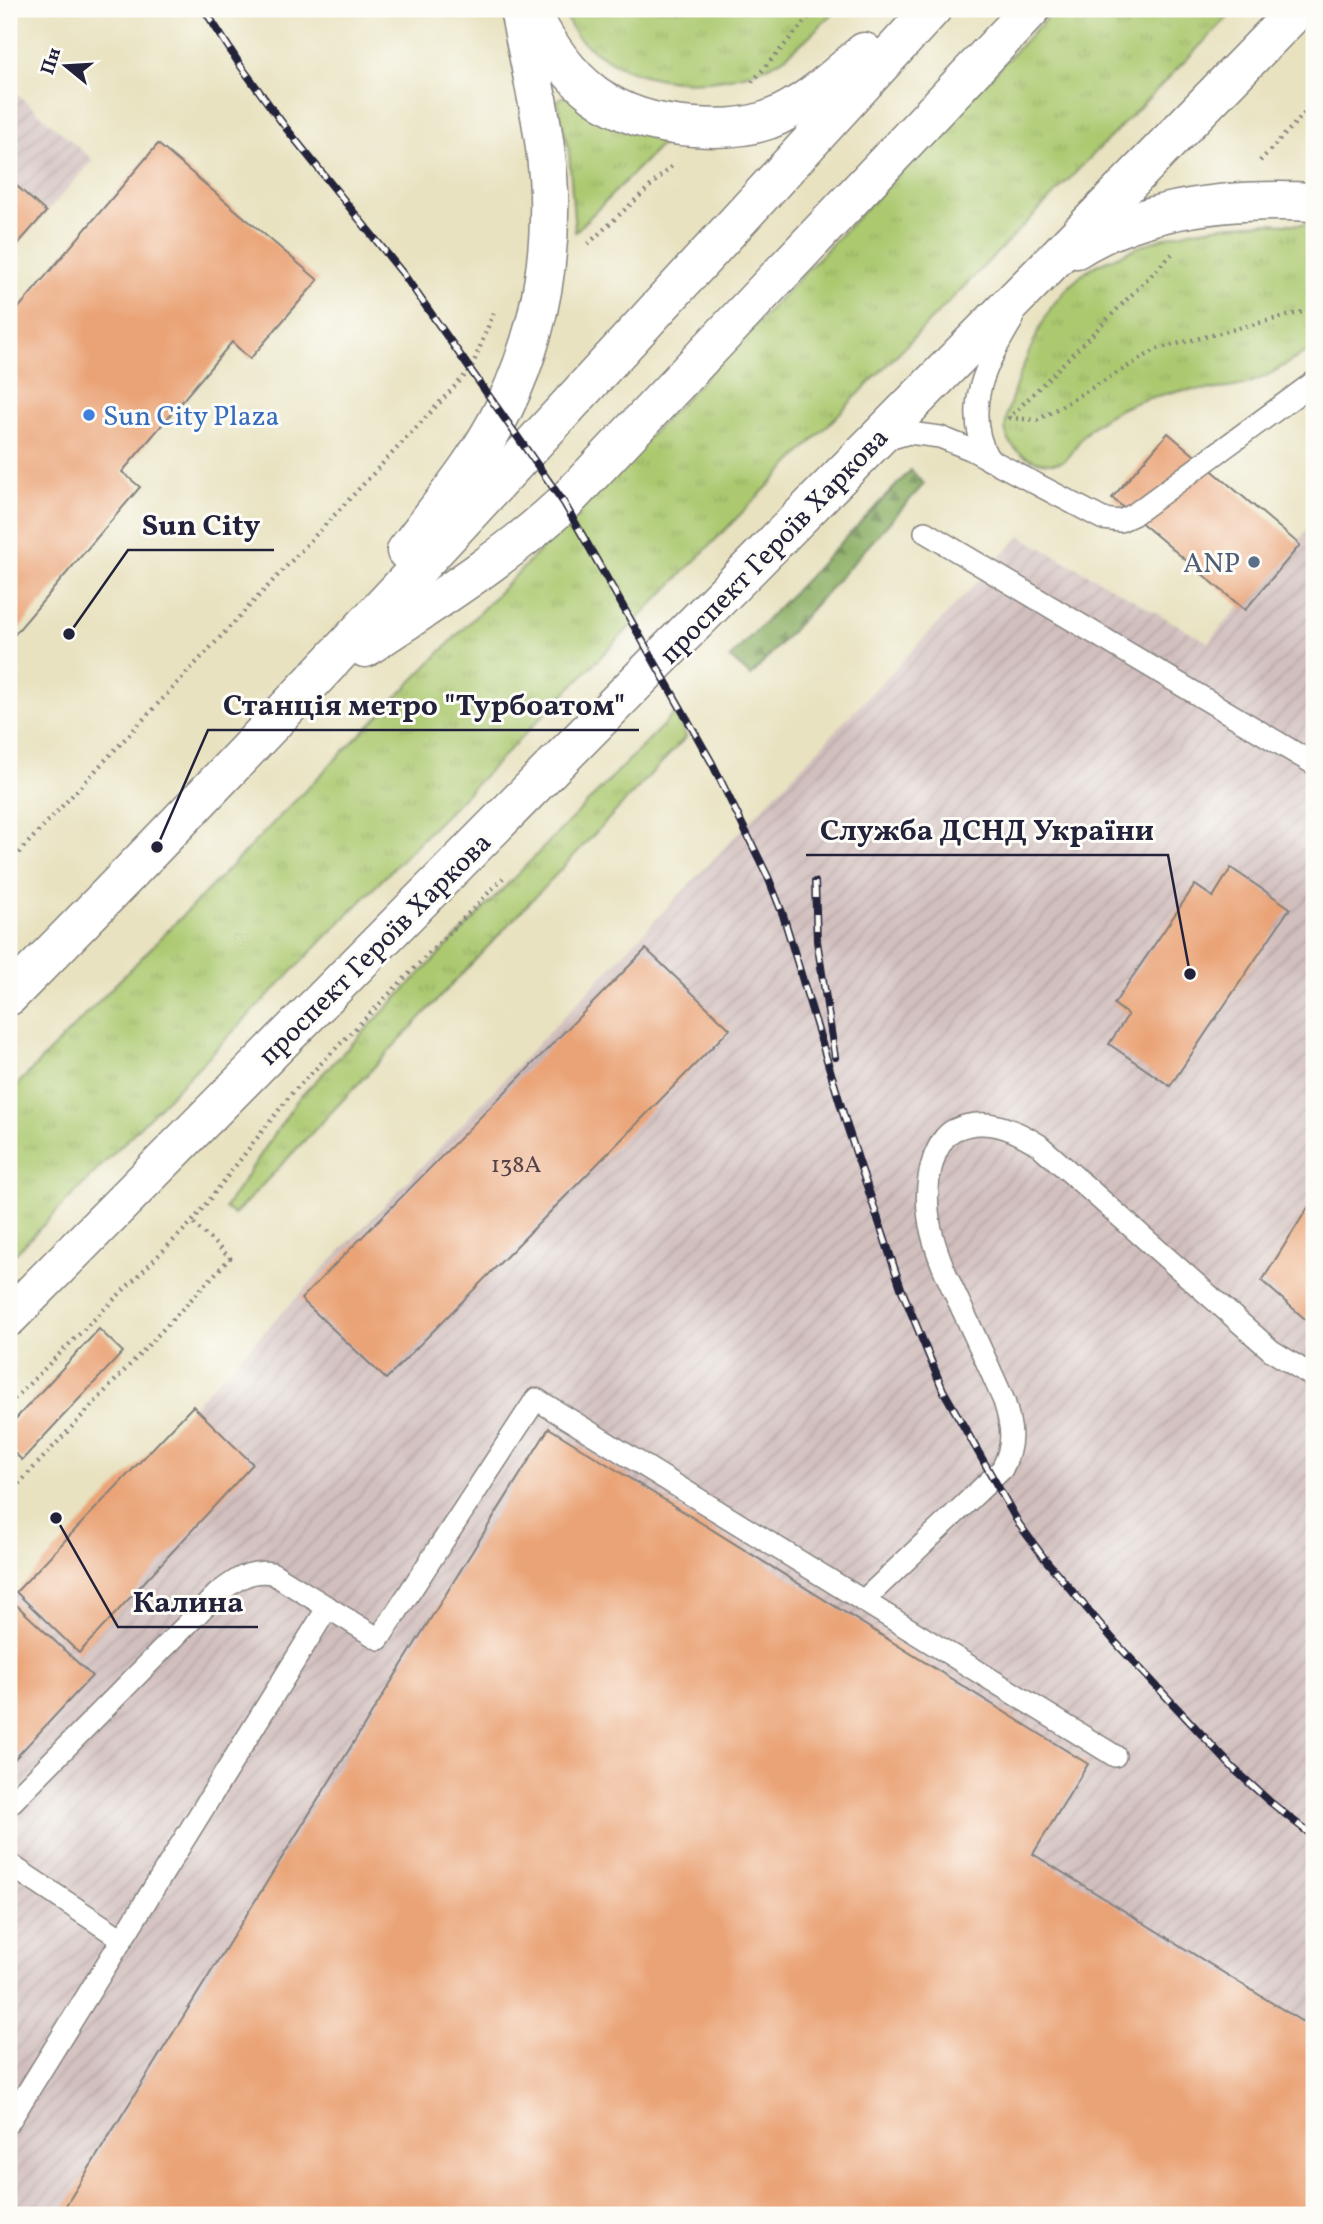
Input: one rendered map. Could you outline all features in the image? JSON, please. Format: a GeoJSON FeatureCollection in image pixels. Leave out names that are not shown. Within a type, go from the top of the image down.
{"type":"FeatureCollection","features":[{"type":"Feature","properties":{"kind":"main road"},"geometry":{"type":"LineString","coordinates":[[311,684],[485,442],[502,412],[527,351],[546,267],[549,191],[546,158],[519,9]]}},
{"type":"Feature","properties":{"kind":"main road"},"geometry":{"type":"LineString","coordinates":[[529,9],[554,54],[574,79],[591,94],[611,107],[654,123],[712,129],[744,126],[768,120],[791,109],[837,76],[913,9]]}},
{"type":"Feature","properties":{"kind":"main road"},"geometry":{"type":"LineString","coordinates":[[9,996],[157,847],[311,684],[932,9]]}},
{"type":"Feature","properties":{"kind":"main road"},"geometry":{"type":"LineString","coordinates":[[311,684],[481,570],[523,539],[564,503],[1031,9]]}},
{"type":"Feature","properties":{"kind":"main road","name":"проспект Героїв Харкова"},"geometry":{"type":"LineString","coordinates":[[9,1317],[657,663],[1298,9]]}},
{"type":"Feature","properties":{"kind":"main road"},"geometry":{"type":"LineString","coordinates":[[1047,267],[1087,243],[1135,222],[1193,208],[1255,202],[1314,202]]}},
{"type":"Feature","properties":{"kind":"lane"},"geometry":{"type":"LineString","coordinates":[[989,460],[978,435],[977,401],[989,363],[1014,317],[1047,267]]}},
{"type":"Feature","properties":{"kind":"lane"},"geometry":{"type":"LineString","coordinates":[[865,450],[895,436],[909,433],[954,442],[1104,519],[1120,521],[1133,515],[1314,382]]}},
{"type":"Feature","properties":{"kind":"lane"},"geometry":{"type":"LineString","coordinates":[[925,532],[1314,764]]}},
{"type":"Feature","properties":{"kind":"lane"},"geometry":{"type":"LineString","coordinates":[[863,1601],[1002,1469],[1012,1441],[1011,1424],[1004,1401],[942,1265],[928,1220],[926,1191],[930,1169],[939,1145],[950,1132],[972,1123],[994,1124],[1017,1131],[1039,1145],[1272,1351],[1314,1377]]}},
{"type":"Feature","properties":{"kind":"lane"},"geometry":{"type":"LineString","coordinates":[[9,1805],[217,1594],[241,1577],[261,1571],[272,1573],[379,1639],[536,1399],[1115,1756]]}},
{"type":"Feature","properties":{"kind":"lane"},"geometry":{"type":"LineString","coordinates":[[9,2122],[328,1607]]}},
{"type":"Feature","properties":{"kind":"lane"},"geometry":{"type":"LineString","coordinates":[[9,1864],[122,1938]]}},
{"type":"Feature","properties":{"kind":"path"},"geometry":{"type":"LineString","coordinates":[[583,249],[712,129],[816,9]]}},
{"type":"Feature","properties":{"kind":"path"},"geometry":{"type":"LineString","coordinates":[[1221,205],[1314,103]]}},
{"type":"Feature","properties":{"kind":"path"},"geometry":{"type":"LineString","coordinates":[[978,435],[1009,418],[1172,253]]}},
{"type":"Feature","properties":{"kind":"path"},"geometry":{"type":"LineString","coordinates":[[1009,418],[1038,420],[1157,349],[1314,309]]}},
{"type":"Feature","properties":{"kind":"path"},"geometry":{"type":"LineString","coordinates":[[9,863],[471,369],[494,311]]}},
{"type":"Feature","properties":{"kind":"path"},"geometry":{"type":"LineString","coordinates":[[9,1404],[192,1222],[292,1093],[504,877]]}},
{"type":"Feature","properties":{"kind":"path"},"geometry":{"type":"LineString","coordinates":[[9,1494],[230,1258],[192,1222]]}},
{"type":"Feature","properties":{"kind":"shaded area"},"geometry":{"type":"Polygon","coordinates":[[[9,87],[93,160],[9,254],[9,87]]]}},
{"type":"Feature","properties":{"kind":"shaded area"},"geometry":{"type":"Polygon","coordinates":[[[1314,523],[1314,2215],[9,2215],[9,1600],[1021,536],[1208,642],[1314,523]]]}},
{"type":"Feature","properties":{"kind":"green space"},"geometry":{"type":"Polygon","coordinates":[[[563,9],[838,9],[797,48],[773,64],[743,75],[721,79],[677,81],[634,72],[595,52],[578,37],[563,9]]]}},
{"type":"Feature","properties":{"kind":"green space"},"geometry":{"type":"Polygon","coordinates":[[[1055,9],[1236,9],[9,1260],[9,1093],[566,524],[1055,9]]]}},
{"type":"Feature","properties":{"kind":"green space"},"geometry":{"type":"Polygon","coordinates":[[[570,93],[669,137],[575,232],[569,152],[557,100],[570,93]]]}},
{"type":"Feature","properties":{"kind":"green space"},"geometry":{"type":"Polygon","coordinates":[[[1263,223],[1314,225],[1314,347],[1268,375],[1249,383],[1225,389],[1173,392],[1120,409],[1090,429],[1070,455],[1058,463],[1030,459],[1013,446],[1006,433],[1006,422],[1022,368],[1047,315],[1075,281],[1094,266],[1156,240],[1207,228],[1263,223]]]}},
{"type":"Feature","properties":{"kind":"green space"},"geometry":{"type":"Polygon","coordinates":[[[911,470],[924,484],[751,676],[730,658],[911,470]]]}},
{"type":"Feature","properties":{"kind":"green space"},"geometry":{"type":"Polygon","coordinates":[[[675,713],[686,737],[234,1215],[225,1208],[298,1099],[675,713]]]}},
{"type":"Feature","properties":{"kind":"building","name":"Sun City Plaza"},"geometry":{"type":"Polygon","coordinates":[[[158,144],[318,280],[250,359],[232,342],[122,472],[140,487],[9,641],[9,319],[158,144]]]}},
{"type":"Feature","properties":{"kind":"building"},"geometry":{"type":"Polygon","coordinates":[[[9,179],[46,212],[9,254],[9,179]]]}},
{"type":"Feature","properties":{"kind":"building"},"geometry":{"type":"Polygon","coordinates":[[[1168,433],[1300,545],[1245,610],[1112,498],[1168,433]]]}},
{"type":"Feature","properties":{"kind":"building"},"geometry":{"type":"Polygon","coordinates":[[[1231,868],[1290,908],[1170,1086],[1109,1044],[1128,1015],[1114,1004],[1195,885],[1213,897],[1231,868]]]}},
{"type":"Feature","properties":{"kind":"building"},"geometry":{"type":"Polygon","coordinates":[[[646,949],[730,1029],[386,1379],[301,1299],[646,949]]]}},
{"type":"Feature","properties":{"kind":"building"},"geometry":{"type":"Polygon","coordinates":[[[1314,1198],[1314,1327],[1262,1281],[1314,1198]]]}},
{"type":"Feature","properties":{"kind":"building"},"geometry":{"type":"Polygon","coordinates":[[[99,1329],[123,1352],[22,1460],[9,1448],[9,1426],[99,1329]]]}},
{"type":"Feature","properties":{"kind":"building"},"geometry":{"type":"Polygon","coordinates":[[[193,1406],[253,1464],[79,1653],[16,1592],[193,1406]]]}},
{"type":"Feature","properties":{"kind":"building"},"geometry":{"type":"Polygon","coordinates":[[[549,1428],[1088,1764],[1033,1854],[1314,2029],[1314,2215],[60,2215],[549,1428]]]}},
{"type":"Feature","properties":{"kind":"building"},"geometry":{"type":"Polygon","coordinates":[[[9,1598],[92,1676],[9,1765],[9,1598]]]}},
{"type":"Feature","properties":{"kind":"railway"},"geometry":{"type":"LineString","coordinates":[[204,9],[240,65],[286,128],[404,275],[564,503],[712,763],[768,877],[783,915],[847,1126],[901,1288],[943,1390],[1019,1524],[1044,1558],[1117,1644],[1234,1769],[1314,1837]]}},
{"type":"Feature","properties":{"kind":"railway"},"geometry":{"type":"LineString","coordinates":[[815,882],[817,941],[835,1057]]}},
{"type":"Feature","properties":{"kind":"place","name":"Sun City Plaza"},"geometry":{"type":"Point","coordinates":[89,415]}},
{"type":"Feature","properties":{"kind":"place","name":"ANP"},"geometry":{"type":"Point","coordinates":[1254,562]}},
{"type":"Feature","properties":{"kind":"place","name":"Sun City"},"geometry":{"type":"Point","coordinates":[69,634]}},
{"type":"Feature","properties":{"kind":"place","name":"Станція метро \"Турбоатом\""},"geometry":{"type":"Point","coordinates":[157,847]}},
{"type":"Feature","properties":{"kind":"place","name":"Служба ДСНД України"},"geometry":{"type":"Point","coordinates":[1190,974]}},
{"type":"Feature","properties":{"kind":"place","name":"Калина"},"geometry":{"type":"Point","coordinates":[56,1518]}}]}
